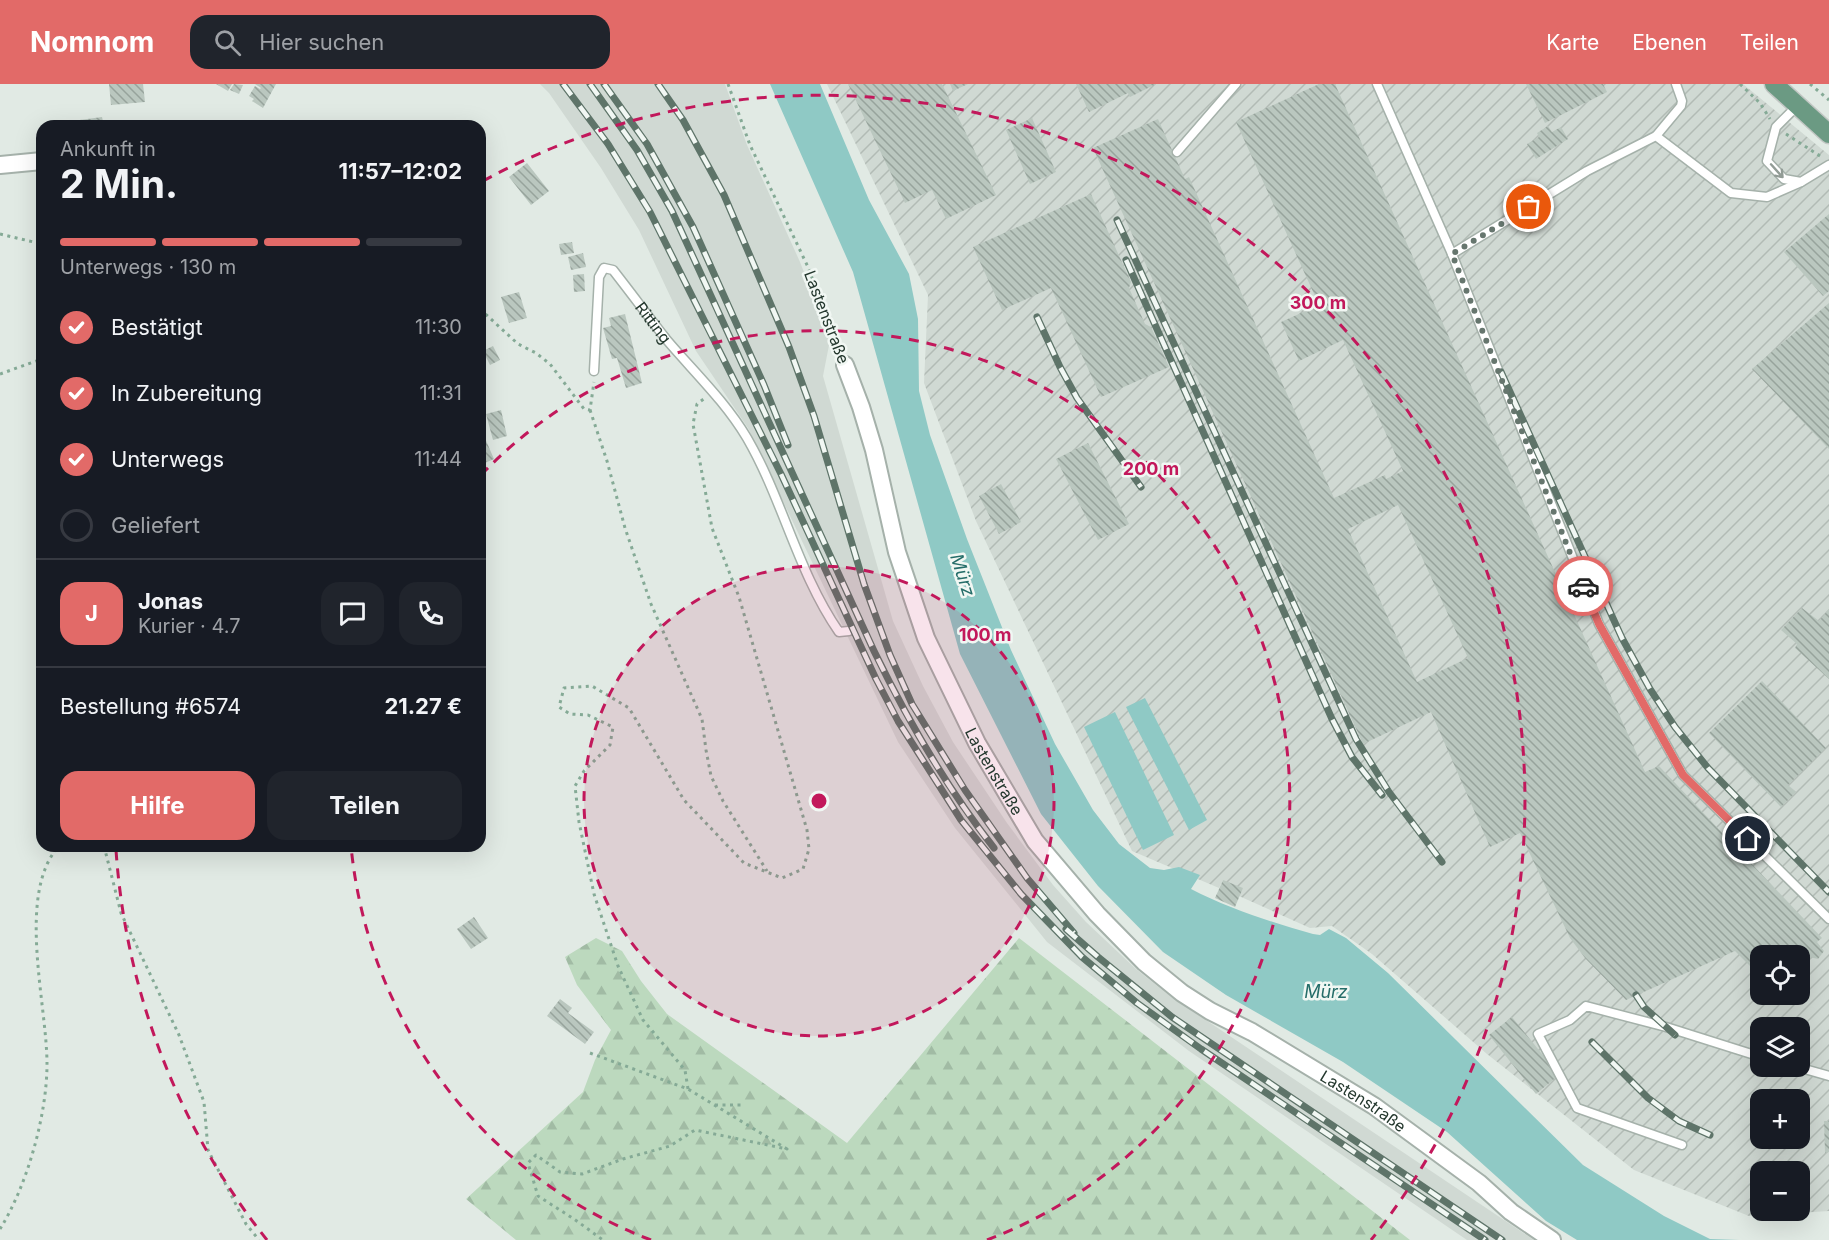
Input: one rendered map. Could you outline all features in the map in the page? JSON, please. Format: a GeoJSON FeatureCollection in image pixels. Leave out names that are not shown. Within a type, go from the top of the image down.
{"type":"FeatureCollection","features":[{"type":"Feature","properties":{"kind":"main road"},"geometry":{"type":"LineString","coordinates":[[1774,84],[1829,134]]}},
{"type":"Feature","properties":{"kind":"street"},"geometry":{"type":"LineString","coordinates":[[0,165],[36,162]]}},
{"type":"Feature","properties":{"kind":"street","name":"Lastenstraße"},"geometry":{"type":"LineString","coordinates":[[845,365],[874,450],[911,603],[977,743],[1035,841],[1097,914],[1144,962],[1182,993],[1210,1011],[1252,1032],[1374,1106],[1470,1176],[1511,1212],[1552,1240]]}},
{"type":"Feature","properties":{"kind":"lane"},"geometry":{"type":"LineString","coordinates":[[1177,152],[1236,84]]}},
{"type":"Feature","properties":{"kind":"lane"},"geometry":{"type":"LineString","coordinates":[[1377,84],[1452,254],[1599,624],[1683,775],[1829,919]]}},
{"type":"Feature","properties":{"kind":"lane"},"geometry":{"type":"LineString","coordinates":[[1452,254],[1587,171],[1656,136],[1681,106],[1682,101],[1676,84]]}},
{"type":"Feature","properties":{"kind":"lane"},"geometry":{"type":"LineString","coordinates":[[1797,106],[1776,127],[1767,161],[1784,179],[1801,182]]}},
{"type":"Feature","properties":{"kind":"lane"},"geometry":{"type":"LineString","coordinates":[[1656,136],[1731,193],[1767,197],[1801,182],[1829,165]]}},
{"type":"Feature","properties":{"kind":"lane","name":"Ritting"},"geometry":{"type":"LineString","coordinates":[[594,371],[599,277],[604,268],[609,268],[614,270],[666,339],[713,392],[746,438],[764,474],[799,558],[834,624],[839,632],[849,631]]}},
{"type":"Feature","properties":{"kind":"lane"},"geometry":{"type":"LineString","coordinates":[[1682,1144],[1577,1108],[1538,1035],[1570,1020],[1586,1006],[1666,1027],[1750,1054]]}},
{"type":"Feature","properties":{"kind":"lane"},"geometry":{"type":"LineString","coordinates":[[1810,1071],[1829,1076]]}},
{"type":"Feature","properties":{"kind":"path","name":"Lastenstraße"},"geometry":{"type":"LineString","coordinates":[[728,84],[750,145],[808,267],[845,365]]}},
{"type":"Feature","properties":{"kind":"path"},"geometry":{"type":"LineString","coordinates":[[1810,84],[1829,100]]}},
{"type":"Feature","properties":{"kind":"path"},"geometry":{"type":"LineString","coordinates":[[0,234],[36,243]]}},
{"type":"Feature","properties":{"kind":"path"},"geometry":{"type":"LineString","coordinates":[[486,315],[518,344],[536,353],[550,364],[584,409],[590,410]]}},
{"type":"Feature","properties":{"kind":"path"},"geometry":{"type":"LineString","coordinates":[[0,374],[36,361]]}},
{"type":"Feature","properties":{"kind":"path"},"geometry":{"type":"LineString","coordinates":[[594,371],[590,410],[625,528],[651,604],[702,719],[711,776],[723,801],[768,873]]}},
{"type":"Feature","properties":{"kind":"path"},"geometry":{"type":"LineString","coordinates":[[688,1089],[685,1071],[643,1020],[618,966],[594,894],[579,822],[575,786],[585,771],[610,746],[613,727],[588,715],[570,714],[559,706],[564,688],[592,686],[629,708],[684,800],[744,864],[782,878],[802,869],[809,849],[807,830],[739,597],[712,528],[693,424],[697,404],[713,392]]}},
{"type":"Feature","properties":{"kind":"path"},"geometry":{"type":"LineString","coordinates":[[0,1229],[30,1161],[43,1114],[47,1064],[36,912],[44,869],[55,852]]}},
{"type":"Feature","properties":{"kind":"path"},"geometry":{"type":"LineString","coordinates":[[106,852],[121,913],[179,1035],[204,1102],[208,1150],[246,1224],[259,1240]]}},
{"type":"Feature","properties":{"kind":"path"},"geometry":{"type":"LineString","coordinates":[[590,1053],[688,1089],[787,1149],[695,1130],[670,1146],[623,1159],[582,1174],[560,1172],[536,1155],[528,1163],[538,1196],[603,1240]]}},
{"type":"Feature","properties":{"kind":"path"},"geometry":{"type":"LineString","coordinates":[[713,1105],[744,1105]]}},
{"type":"Feature","properties":{"kind":"shaded area"},"geometry":{"type":"Polygon","coordinates":[[[540,84],[725,84],[747,145],[800,262],[830,340],[823,376],[893,621],[923,686],[953,742],[1007,823],[1053,885],[1086,922],[1136,969],[1170,996],[1534,1240],[1467,1240],[1189,1051],[1047,942],[955,828],[898,742],[748,428],[696,351],[639,230],[601,168],[549,93],[540,84]]]}},
{"type":"Feature","properties":{"kind":"shaded area"},"geometry":{"type":"Polygon","coordinates":[[[827,84],[1743,84],[1829,155],[1829,1211],[1810,1212],[1810,1161],[1750,1161],[1749,1216],[1634,1170],[1487,1054],[1372,954],[1332,926],[1310,928],[1239,896],[1223,880],[1219,888],[1132,851],[976,521],[924,383],[928,295],[827,84]]]}},
{"type":"Feature","properties":{"kind":"green space"},"geometry":{"type":"Polygon","coordinates":[[[596,938],[622,951],[641,981],[667,1014],[847,1143],[1019,938],[1410,1240],[516,1240],[466,1199],[583,1092],[595,1060],[611,1030],[577,985],[565,957],[596,938]]]}},
{"type":"Feature","properties":{"kind":"water","name":"Mürz"},"geometry":{"type":"Polygon","coordinates":[[[770,84],[820,84],[869,200],[909,274],[918,319],[919,391],[930,435],[967,539],[1011,650],[1055,744],[1093,810],[1119,844],[1150,868],[1164,870],[1179,867],[1200,875],[1191,889],[1221,903],[1313,934],[1320,935],[1329,929],[1346,938],[1388,973],[1583,1165],[1664,1216],[1710,1239],[1739,1240],[1577,1240],[1546,1221],[1447,1132],[1343,1062],[1226,995],[1163,952],[1098,886],[1041,814],[960,654],[853,272],[770,84]]]}},
{"type":"Feature","properties":{"kind":"water"},"geometry":{"type":"Polygon","coordinates":[[[1145,698],[1207,820],[1189,830],[1126,707],[1145,698]]]}},
{"type":"Feature","properties":{"kind":"water"},"geometry":{"type":"Polygon","coordinates":[[[1115,712],[1174,835],[1143,850],[1084,727],[1115,712]]]}},
{"type":"Feature","properties":{"kind":"building"},"geometry":{"type":"Polygon","coordinates":[[[109,84],[143,84],[145,102],[111,105],[109,84]]]}},
{"type":"Feature","properties":{"kind":"building"},"geometry":{"type":"Polygon","coordinates":[[[216,84],[232,84],[228,91],[216,84]]]}},
{"type":"Feature","properties":{"kind":"building"},"geometry":{"type":"Polygon","coordinates":[[[234,84],[243,85],[239,94],[230,90],[234,84]]]}},
{"type":"Feature","properties":{"kind":"building"},"geometry":{"type":"Polygon","coordinates":[[[255,84],[276,84],[263,108],[252,101],[254,99],[249,96],[255,86],[261,88],[255,84]]]}},
{"type":"Feature","properties":{"kind":"building"},"geometry":{"type":"Polygon","coordinates":[[[848,84],[942,84],[996,195],[946,219],[932,190],[905,203],[848,84]]]}},
{"type":"Feature","properties":{"kind":"building"},"geometry":{"type":"Polygon","coordinates":[[[950,84],[968,84],[953,91],[950,84]]]}},
{"type":"Feature","properties":{"kind":"building"},"geometry":{"type":"Polygon","coordinates":[[[1076,84],[1156,84],[1130,97],[1128,93],[1089,112],[1076,84]]]}},
{"type":"Feature","properties":{"kind":"building"},"geometry":{"type":"Polygon","coordinates":[[[1319,84],[1335,84],[1645,772],[1659,766],[1822,938],[1817,942],[1824,951],[1818,959],[1810,957],[1810,945],[1750,945],[1750,966],[1735,951],[1626,1000],[1585,958],[1570,938],[1520,833],[1490,847],[1431,712],[1363,744],[1093,148],[1158,119],[1185,179],[1189,177],[1334,498],[1385,475],[1386,479],[1403,471],[1343,340],[1299,361],[1281,322],[1319,305],[1236,122],[1319,84]],[[1398,505],[1348,529],[1417,682],[1468,658],[1398,505]]]}},
{"type":"Feature","properties":{"kind":"building"},"geometry":{"type":"Polygon","coordinates":[[[1526,84],[1603,84],[1607,92],[1545,123],[1526,84]]]}},
{"type":"Feature","properties":{"kind":"building"},"geometry":{"type":"Polygon","coordinates":[[[102,117],[103,120],[80,120],[102,117]]]}},
{"type":"Feature","properties":{"kind":"building"},"geometry":{"type":"Polygon","coordinates":[[[1032,118],[1056,172],[1030,184],[1006,130],[1032,118]]]}},
{"type":"Feature","properties":{"kind":"building"},"geometry":{"type":"Polygon","coordinates":[[[1548,126],[1552,132],[1561,127],[1568,139],[1536,159],[1527,144],[1539,137],[1537,133],[1548,126]]]}},
{"type":"Feature","properties":{"kind":"building"},"geometry":{"type":"Polygon","coordinates":[[[527,163],[549,191],[531,205],[509,177],[527,163]]]}},
{"type":"Feature","properties":{"kind":"building"},"geometry":{"type":"Polygon","coordinates":[[[1091,194],[1131,282],[1129,288],[1145,324],[1151,327],[1169,367],[1101,397],[1051,288],[1002,310],[973,247],[1091,194]]]}},
{"type":"Feature","properties":{"kind":"building"},"geometry":{"type":"Polygon","coordinates":[[[1829,214],[1829,291],[1823,296],[1784,252],[1829,214]]]}},
{"type":"Feature","properties":{"kind":"building"},"geometry":{"type":"Polygon","coordinates":[[[572,242],[574,253],[561,255],[559,244],[572,242]]]}},
{"type":"Feature","properties":{"kind":"building"},"geometry":{"type":"Polygon","coordinates":[[[583,253],[586,267],[571,270],[568,257],[583,253]]]}},
{"type":"Feature","properties":{"kind":"building"},"geometry":{"type":"Polygon","coordinates":[[[584,274],[585,291],[574,292],[573,275],[584,274]]]}},
{"type":"Feature","properties":{"kind":"building"},"geometry":{"type":"Polygon","coordinates":[[[519,292],[527,318],[509,323],[501,297],[519,292]]]}},
{"type":"Feature","properties":{"kind":"building"},"geometry":{"type":"Polygon","coordinates":[[[1829,303],[1829,449],[1752,369],[1829,303]]]}},
{"type":"Feature","properties":{"kind":"building"},"geometry":{"type":"Polygon","coordinates":[[[625,314],[642,383],[626,388],[617,358],[612,359],[603,328],[611,326],[609,318],[625,314]]]}},
{"type":"Feature","properties":{"kind":"building"},"geometry":{"type":"Polygon","coordinates":[[[493,346],[500,360],[490,365],[486,357],[486,350],[493,346]]]}},
{"type":"Feature","properties":{"kind":"building"},"geometry":{"type":"Polygon","coordinates":[[[501,410],[507,436],[493,440],[486,414],[501,410]]]}},
{"type":"Feature","properties":{"kind":"building"},"geometry":{"type":"Polygon","coordinates":[[[486,441],[494,459],[486,462],[486,441]]]}},
{"type":"Feature","properties":{"kind":"building"},"geometry":{"type":"Polygon","coordinates":[[[1088,443],[1129,524],[1098,540],[1056,459],[1088,443]]]}},
{"type":"Feature","properties":{"kind":"building"},"geometry":{"type":"Polygon","coordinates":[[[1001,484],[1021,522],[999,534],[979,496],[1001,484]]]}},
{"type":"Feature","properties":{"kind":"building"},"geometry":{"type":"Polygon","coordinates":[[[1802,608],[1819,621],[1829,609],[1829,679],[1795,648],[1797,644],[1781,630],[1802,608]]]}},
{"type":"Feature","properties":{"kind":"building"},"geometry":{"type":"Polygon","coordinates":[[[1762,681],[1826,748],[1788,785],[1796,792],[1781,807],[1709,733],[1762,681]]]}},
{"type":"Feature","properties":{"kind":"building"},"geometry":{"type":"Polygon","coordinates":[[[1223,880],[1243,888],[1235,907],[1215,898],[1223,880]]]}},
{"type":"Feature","properties":{"kind":"building"},"geometry":{"type":"Polygon","coordinates":[[[474,917],[488,938],[471,949],[457,929],[474,917]]]}},
{"type":"Feature","properties":{"kind":"building"},"geometry":{"type":"Polygon","coordinates":[[[560,999],[572,1008],[568,1013],[594,1032],[585,1044],[547,1016],[560,999]]]}},
{"type":"Feature","properties":{"kind":"building"},"geometry":{"type":"Polygon","coordinates":[[[1512,1017],[1559,1075],[1536,1094],[1489,1035],[1512,1017]]]}},
{"type":"Feature","properties":{"kind":"building"},"geometry":{"type":"Polygon","coordinates":[[[1824,1121],[1829,1121],[1829,1152],[1825,1153],[1824,1121]]]}},
{"type":"Feature","properties":{"kind":"railway"},"geometry":{"type":"LineString","coordinates":[[563,84],[608,144],[650,212],[781,474],[876,679],[898,721],[961,820],[1021,894],[1082,957],[1137,1003],[1201,1049],[1485,1240]]}},
{"type":"Feature","properties":{"kind":"railway"},"geometry":{"type":"LineString","coordinates":[[590,84],[637,150],[672,211],[900,703],[944,777],[994,848]]}},
{"type":"Feature","properties":{"kind":"railway"},"geometry":{"type":"LineString","coordinates":[[604,84],[647,144],[693,227],[764,385],[788,445]]}},
{"type":"Feature","properties":{"kind":"railway"},"geometry":{"type":"LineString","coordinates":[[658,84],[683,120],[724,195],[789,347],[814,416],[864,584],[890,655],[912,704],[965,790],[1027,878],[1074,933]]}},
{"type":"Feature","properties":{"kind":"railway"},"geometry":{"type":"LineString","coordinates":[[1117,220],[1356,739],[1389,792],[1442,862]]}},
{"type":"Feature","properties":{"kind":"railway"},"geometry":{"type":"LineString","coordinates":[[1126,260],[1332,719],[1352,757],[1382,795]]}},
{"type":"Feature","properties":{"kind":"railway"},"geometry":{"type":"LineString","coordinates":[[1037,317],[1077,398],[1141,487]]}},
{"type":"Feature","properties":{"kind":"railway"},"geometry":{"type":"LineString","coordinates":[[1501,372],[1622,638],[1650,689],[1675,727],[1708,768],[1829,892]]}},
{"type":"Feature","properties":{"kind":"railway"},"geometry":{"type":"LineString","coordinates":[[1066,929],[1172,1017],[1502,1240]]}},
{"type":"Feature","properties":{"kind":"railway"},"geometry":{"type":"LineString","coordinates":[[1636,995],[1644,1007],[1675,1035]]}},
{"type":"Feature","properties":{"kind":"railway"},"geometry":{"type":"LineString","coordinates":[[1592,1042],[1648,1098],[1679,1121],[1710,1135]]}},
{"type":"Feature","properties":{"kind":"way so far"},"geometry":{"type":"LineString","coordinates":[[1529,207],[1452,254],[1583,586]]}},
{"type":"Feature","properties":{"kind":"route"},"geometry":{"type":"LineString","coordinates":[[1583,586],[1599,624],[1683,775],[1748,839]]}}]}
